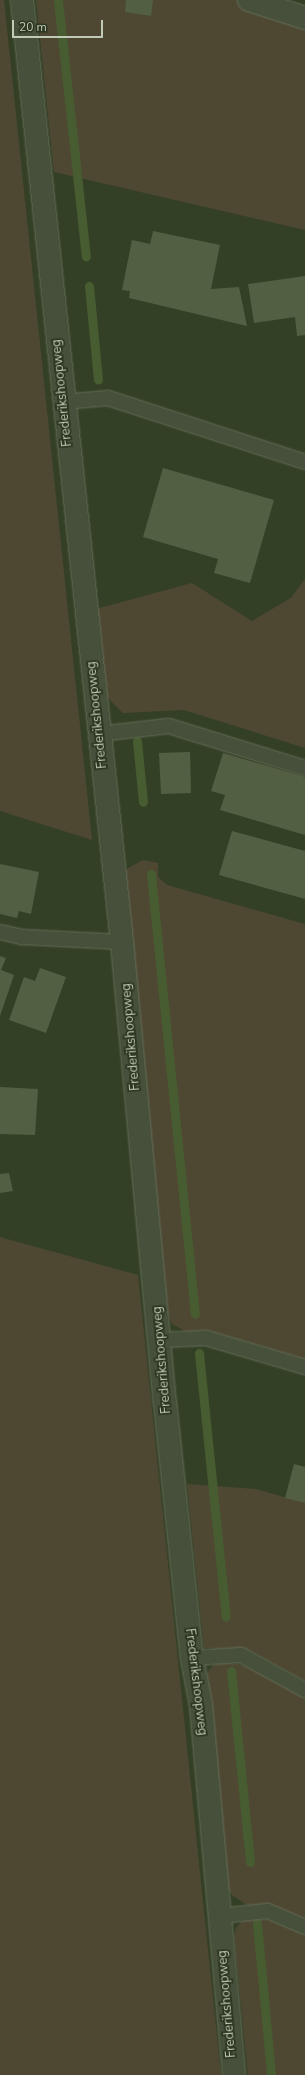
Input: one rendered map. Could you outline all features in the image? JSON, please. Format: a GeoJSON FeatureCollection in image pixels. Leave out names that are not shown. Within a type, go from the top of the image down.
{"type":"FeatureCollection","features":[{"type":"Feature","properties":{"kind":"street","name":"Frederikshoopweg"},"geometry":{"type":"LineString","coordinates":[[22,0],[63,402],[122,942],[192,1658],[201,1705],[234,2075]]}},
{"type":"Feature","properties":{"kind":"street"},"geometry":{"type":"LineString","coordinates":[[249,0],[305,18]]}},
{"type":"Feature","properties":{"kind":"lane"},"geometry":{"type":"LineString","coordinates":[[63,402],[108,398],[305,462]]}},
{"type":"Feature","properties":{"kind":"lane"},"geometry":{"type":"LineString","coordinates":[[99,734],[169,726],[305,768]]}},
{"type":"Feature","properties":{"kind":"lane"},"geometry":{"type":"LineString","coordinates":[[0,932],[22,937],[122,942]]}},
{"type":"Feature","properties":{"kind":"lane"},"geometry":{"type":"LineString","coordinates":[[160,1340],[206,1338],[305,1367]]}},
{"type":"Feature","properties":{"kind":"lane"},"geometry":{"type":"LineString","coordinates":[[192,1658],[241,1655],[305,1690]]}},
{"type":"Feature","properties":{"kind":"lane"},"geometry":{"type":"LineString","coordinates":[[219,1916],[268,1911],[305,1927]]}},
{"type":"Feature","properties":{"kind":"shaded area"},"geometry":{"type":"Polygon","coordinates":[[[0,0],[4,0],[92,840],[0,811],[0,0]]]}},
{"type":"Feature","properties":{"kind":"shaded area"},"geometry":{"type":"Polygon","coordinates":[[[36,0],[257,0],[305,15],[305,230],[54,172],[36,0]]]}},
{"type":"Feature","properties":{"kind":"shaded area"},"geometry":{"type":"Polygon","coordinates":[[[305,579],[305,748],[184,710],[123,713],[107,697],[96,609],[192,583],[252,621],[291,598],[305,579]]]}},
{"type":"Feature","properties":{"kind":"shaded area"},"geometry":{"type":"Polygon","coordinates":[[[143,860],[158,863],[158,877],[167,885],[305,924],[305,1359],[205,1330],[187,1332],[172,1324],[168,1315],[123,871],[143,860]]]}},
{"type":"Feature","properties":{"kind":"shaded area"},"geometry":{"type":"Polygon","coordinates":[[[0,1237],[138,1275],[221,2075],[0,2075],[0,1237]]]}},
{"type":"Feature","properties":{"kind":"shaded area"},"geometry":{"type":"Polygon","coordinates":[[[187,1484],[256,1489],[305,1503],[305,1681],[249,1650],[204,1648],[187,1484]]]}},
{"type":"Feature","properties":{"kind":"shaded area"},"geometry":{"type":"Polygon","coordinates":[[[225,1662],[248,1666],[305,1697],[305,1920],[269,1904],[248,1906],[232,1895],[227,1887],[207,1673],[213,1665],[225,1662]]]}},
{"type":"Feature","properties":{"kind":"shaded area"},"geometry":{"type":"Polygon","coordinates":[[[268,1919],[305,1934],[305,2075],[248,2075],[234,1936],[236,1928],[243,1920],[268,1919]]]}},
{"type":"Feature","properties":{"kind":"building"},"geometry":{"type":"Polygon","coordinates":[[[126,0],[153,0],[151,16],[125,12],[126,0]]]}},
{"type":"Feature","properties":{"kind":"building"},"geometry":{"type":"Polygon","coordinates":[[[153,231],[220,245],[211,289],[239,287],[247,326],[129,298],[130,291],[122,290],[132,240],[150,244],[153,231]]]}},
{"type":"Feature","properties":{"kind":"building"},"geometry":{"type":"Polygon","coordinates":[[[305,276],[305,335],[297,336],[295,317],[254,323],[248,284],[305,276]]]}},
{"type":"Feature","properties":{"kind":"building"},"geometry":{"type":"Polygon","coordinates":[[[163,468],[274,500],[250,583],[214,573],[218,559],[143,537],[163,468]]]}},
{"type":"Feature","properties":{"kind":"building"},"geometry":{"type":"Polygon","coordinates":[[[190,752],[191,793],[161,794],[159,753],[190,752]]]}},
{"type":"Feature","properties":{"kind":"building"},"geometry":{"type":"Polygon","coordinates":[[[223,753],[305,777],[305,835],[220,810],[225,795],[211,791],[223,753]]]}},
{"type":"Feature","properties":{"kind":"building"},"geometry":{"type":"Polygon","coordinates":[[[232,831],[305,851],[305,899],[219,875],[232,831]]]}},
{"type":"Feature","properties":{"kind":"building"},"geometry":{"type":"Polygon","coordinates":[[[0,864],[39,872],[31,914],[19,911],[17,918],[0,914],[0,864]]]}},
{"type":"Feature","properties":{"kind":"building"},"geometry":{"type":"Polygon","coordinates":[[[0,956],[6,958],[1,970],[14,975],[0,1016],[0,956]]]}},
{"type":"Feature","properties":{"kind":"building"},"geometry":{"type":"Polygon","coordinates":[[[40,968],[66,977],[46,1033],[9,1020],[24,977],[35,981],[40,968]]]}},
{"type":"Feature","properties":{"kind":"building"},"geometry":{"type":"Polygon","coordinates":[[[0,1087],[38,1089],[35,1135],[0,1134],[0,1087]]]}},
{"type":"Feature","properties":{"kind":"building"},"geometry":{"type":"Polygon","coordinates":[[[9,1173],[13,1191],[0,1193],[0,1174],[9,1173]]]}},
{"type":"Feature","properties":{"kind":"building"},"geometry":{"type":"Polygon","coordinates":[[[294,1464],[305,1467],[305,1503],[285,1498],[294,1464]]]}},
{"type":"Feature","properties":{"kind":"waterway"},"geometry":{"type":"LineString","coordinates":[[58,0],[86,256]]}},
{"type":"Feature","properties":{"kind":"waterway"},"geometry":{"type":"LineString","coordinates":[[89,286],[98,380]]}},
{"type":"Feature","properties":{"kind":"waterway"},"geometry":{"type":"LineString","coordinates":[[137,741],[143,802]]}},
{"type":"Feature","properties":{"kind":"waterway"},"geometry":{"type":"LineString","coordinates":[[151,874],[195,1314]]}},
{"type":"Feature","properties":{"kind":"waterway"},"geometry":{"type":"LineString","coordinates":[[199,1353],[226,1617]]}},
{"type":"Feature","properties":{"kind":"waterway"},"geometry":{"type":"LineString","coordinates":[[231,1671],[250,1862]]}},
{"type":"Feature","properties":{"kind":"waterway"},"geometry":{"type":"LineString","coordinates":[[257,1923],[271,2074]]}}]}
